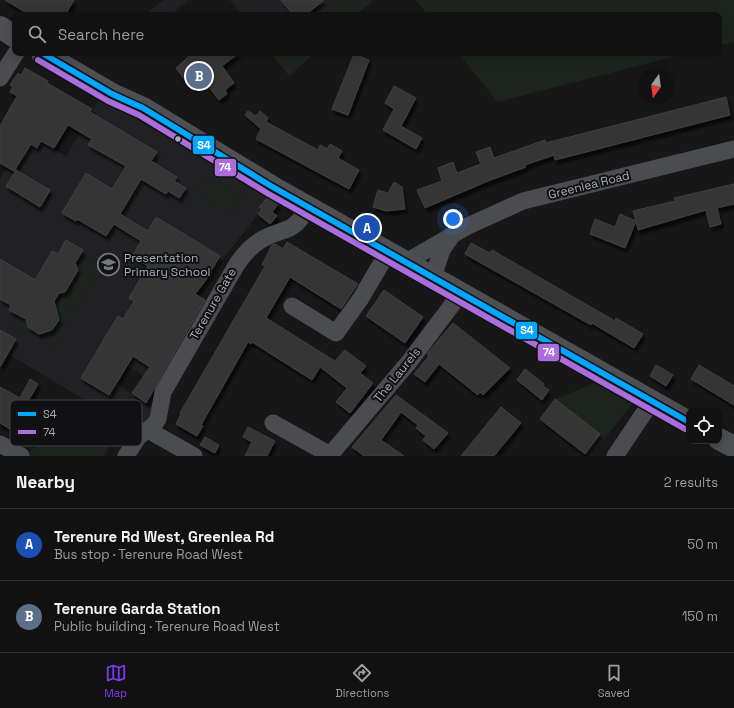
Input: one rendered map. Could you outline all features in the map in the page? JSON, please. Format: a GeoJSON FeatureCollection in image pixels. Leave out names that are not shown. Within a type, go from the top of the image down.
{"type":"FeatureCollection","features":[{"type":"Feature","properties":{"kind":"main road"},"geometry":{"type":"LineString","coordinates":[[0,27],[12,34]]}},
{"type":"Feature","properties":{"kind":"main road"},"geometry":{"type":"LineString","coordinates":[[47,56],[112,94],[143,108],[212,152],[308,208],[686,420]]}},
{"type":"Feature","properties":{"kind":"main road"},"geometry":{"type":"LineString","coordinates":[[722,441],[734,447]]}},
{"type":"Feature","properties":{"kind":"street"},"geometry":{"type":"LineString","coordinates":[[0,78],[14,56]]}},
{"type":"Feature","properties":{"kind":"street","name":"Greenlea Road"},"geometry":{"type":"LineString","coordinates":[[397,257],[451,237],[468,226],[523,201],[734,149]]}},
{"type":"Feature","properties":{"kind":"street","name":"Terenure Gate"},"geometry":{"type":"LineString","coordinates":[[142,434],[158,419],[163,392],[237,264],[248,250],[262,240],[290,230],[300,221],[308,208]]}},
{"type":"Feature","properties":{"kind":"street","name":"Greenlea Road"},"geometry":{"type":"LineString","coordinates":[[433,277],[442,250],[451,237]]}},
{"type":"Feature","properties":{"kind":"street"},"geometry":{"type":"LineString","coordinates":[[292,306],[336,333],[361,298],[397,257]]}},
{"type":"Feature","properties":{"kind":"street","name":"The Laurels"},"geometry":{"type":"LineString","coordinates":[[273,423],[331,455],[409,362],[461,293]]}},
{"type":"Feature","properties":{"kind":"street"},"geometry":{"type":"LineString","coordinates":[[614,456],[652,401]]}},
{"type":"Feature","properties":{"kind":"street"},"geometry":{"type":"LineString","coordinates":[[150,428],[156,434],[194,456]]}},
{"type":"Feature","properties":{"kind":"street"},"geometry":{"type":"LineString","coordinates":[[0,444],[21,456]]}},
{"type":"Feature","properties":{"kind":"street","name":"Terenure Gate"},"geometry":{"type":"LineString","coordinates":[[126,456],[132,446]]}},
{"type":"Feature","properties":{"kind":"shaded area"},"geometry":{"type":"Polygon","coordinates":[[[164,0],[189,0],[174,12],[149,11],[164,0]]]}},
{"type":"Feature","properties":{"kind":"shaded area"},"geometry":{"type":"Polygon","coordinates":[[[230,0],[373,0],[359,12],[240,12],[230,0]]]}},
{"type":"Feature","properties":{"kind":"shaded area"},"geometry":{"type":"Polygon","coordinates":[[[230,0],[239,0],[249,12],[240,12],[230,0]]]}},
{"type":"Feature","properties":{"kind":"shaded area"},"geometry":{"type":"Polygon","coordinates":[[[344,0],[373,0],[359,12],[329,12],[344,0]]]}},
{"type":"Feature","properties":{"kind":"shaded area"},"geometry":{"type":"Polygon","coordinates":[[[415,0],[734,0],[734,42],[722,45],[722,12],[425,12],[415,0]]]}},
{"type":"Feature","properties":{"kind":"shaded area"},"geometry":{"type":"Polygon","coordinates":[[[273,56],[312,56],[289,76],[273,56]]]}},
{"type":"Feature","properties":{"kind":"shaded area"},"geometry":{"type":"Polygon","coordinates":[[[461,56],[676,56],[497,102],[461,56]]]}},
{"type":"Feature","properties":{"kind":"shaded area","name":"Presentation Primary School"},"geometry":{"type":"Polygon","coordinates":[[[101,98],[268,196],[259,206],[262,209],[202,286],[198,286],[194,293],[207,301],[156,383],[128,366],[118,384],[140,400],[85,400],[0,349],[0,179],[23,139],[38,148],[42,142],[66,156],[101,98]]]}},
{"type":"Feature","properties":{"kind":"shaded area"},"geometry":{"type":"Polygon","coordinates":[[[208,174],[244,197],[233,215],[196,192],[208,174]]]}},
{"type":"Feature","properties":{"kind":"shaded area"},"geometry":{"type":"Polygon","coordinates":[[[86,256],[102,266],[77,308],[65,301],[82,272],[78,270],[86,256]]]}},
{"type":"Feature","properties":{"kind":"shaded area"},"geometry":{"type":"Polygon","coordinates":[[[61,304],[74,312],[53,348],[49,345],[49,339],[46,337],[39,341],[12,325],[15,320],[18,320],[25,305],[28,327],[39,334],[52,330],[59,320],[55,307],[61,304]]]}},
{"type":"Feature","properties":{"kind":"shaded area"},"geometry":{"type":"Polygon","coordinates":[[[598,382],[633,403],[591,456],[587,456],[555,399],[598,382]]]}},
{"type":"Feature","properties":{"kind":"shaded area"},"geometry":{"type":"Polygon","coordinates":[[[121,389],[134,400],[114,400],[121,389]]]}},
{"type":"Feature","properties":{"kind":"shaded area","name":"Presentation Primary School"},"geometry":{"type":"Polygon","coordinates":[[[142,402],[156,412],[142,430],[142,402]]]}},
{"type":"Feature","properties":{"kind":"shaded area"},"geometry":{"type":"Polygon","coordinates":[[[142,407],[151,415],[142,426],[142,407]]]}},
{"type":"Feature","properties":{"kind":"shaded area"},"geometry":{"type":"Polygon","coordinates":[[[36,446],[110,446],[104,456],[29,456],[29,452],[36,446]]]}},
{"type":"Feature","properties":{"kind":"building"},"geometry":{"type":"Polygon","coordinates":[[[5,0],[74,0],[67,12],[25,12],[5,0]]]}},
{"type":"Feature","properties":{"kind":"building"},"geometry":{"type":"Polygon","coordinates":[[[281,0],[324,0],[309,12],[291,12],[281,0]]]}},
{"type":"Feature","properties":{"kind":"building"},"geometry":{"type":"Polygon","coordinates":[[[190,56],[235,56],[222,66],[234,83],[225,90],[227,94],[219,100],[199,74],[187,83],[176,68],[190,56]]]}},
{"type":"Feature","properties":{"kind":"building"},"geometry":{"type":"Polygon","coordinates":[[[353,56],[359,56],[369,60],[348,115],[332,109],[353,56]]]}},
{"type":"Feature","properties":{"kind":"building"},"geometry":{"type":"Polygon","coordinates":[[[25,68],[48,81],[47,83],[92,109],[90,112],[157,152],[151,161],[177,177],[174,181],[186,188],[179,198],[168,191],[166,194],[141,179],[120,214],[148,231],[156,217],[220,256],[211,271],[212,272],[195,294],[205,300],[146,403],[132,393],[150,367],[133,356],[109,395],[81,378],[118,316],[123,319],[134,301],[129,298],[148,266],[132,256],[141,241],[114,224],[106,236],[77,219],[76,221],[62,213],[86,173],[112,189],[126,166],[88,145],[92,139],[68,125],[54,148],[41,141],[37,148],[31,144],[14,171],[0,163],[0,126],[17,96],[10,92],[13,87],[10,85],[18,73],[21,75],[25,68]]]}},
{"type":"Feature","properties":{"kind":"building"},"geometry":{"type":"Polygon","coordinates":[[[394,86],[416,98],[401,126],[422,138],[416,149],[383,130],[394,109],[385,103],[394,86]]]}},
{"type":"Feature","properties":{"kind":"building"},"geometry":{"type":"Polygon","coordinates":[[[726,97],[730,115],[555,160],[554,155],[525,165],[526,167],[488,181],[425,208],[417,190],[442,181],[438,168],[453,162],[457,173],[481,164],[476,152],[490,147],[494,158],[545,140],[546,143],[726,97]]]}},
{"type":"Feature","properties":{"kind":"building"},"geometry":{"type":"Polygon","coordinates":[[[248,111],[256,116],[260,111],[268,118],[266,122],[318,150],[320,145],[327,149],[330,144],[342,151],[338,158],[359,170],[349,189],[256,139],[261,129],[245,115],[248,111]]]}},
{"type":"Feature","properties":{"kind":"building"},"geometry":{"type":"Polygon","coordinates":[[[16,170],[50,190],[40,207],[6,186],[16,170]]]}},
{"type":"Feature","properties":{"kind":"building"},"geometry":{"type":"Polygon","coordinates":[[[394,182],[402,187],[405,209],[386,211],[373,207],[378,190],[388,193],[394,182]]]}},
{"type":"Feature","properties":{"kind":"building"},"geometry":{"type":"Polygon","coordinates":[[[734,184],[734,204],[717,208],[721,224],[710,227],[706,210],[638,230],[633,211],[675,201],[674,198],[734,184]]]}},
{"type":"Feature","properties":{"kind":"building"},"geometry":{"type":"Polygon","coordinates":[[[267,198],[278,204],[272,212],[277,216],[270,224],[258,214],[262,209],[259,207],[267,198]]]}},
{"type":"Feature","properties":{"kind":"building"},"geometry":{"type":"Polygon","coordinates":[[[620,214],[636,221],[625,248],[590,234],[595,219],[615,227],[620,214]]]}},
{"type":"Feature","properties":{"kind":"building"},"geometry":{"type":"Polygon","coordinates":[[[66,240],[83,250],[75,263],[78,270],[65,292],[59,293],[54,301],[59,320],[52,330],[39,334],[28,327],[26,319],[9,310],[11,305],[0,299],[0,259],[35,280],[52,251],[58,254],[66,240]]]}},
{"type":"Feature","properties":{"kind":"building"},"geometry":{"type":"Polygon","coordinates":[[[287,242],[358,284],[341,309],[290,277],[266,318],[335,361],[345,350],[366,366],[360,373],[373,383],[350,413],[336,402],[347,388],[320,367],[312,380],[252,342],[251,344],[248,342],[201,425],[203,426],[197,436],[176,424],[181,414],[180,413],[265,266],[262,265],[272,245],[275,244],[283,249],[287,242]]]}},
{"type":"Feature","properties":{"kind":"building"},"geometry":{"type":"Polygon","coordinates":[[[471,243],[490,253],[492,250],[615,321],[616,318],[643,334],[634,348],[592,323],[591,325],[465,254],[471,243]]]}},
{"type":"Feature","properties":{"kind":"building"},"geometry":{"type":"Polygon","coordinates":[[[384,290],[423,317],[405,343],[366,316],[384,290]]]}},
{"type":"Feature","properties":{"kind":"building"},"geometry":{"type":"Polygon","coordinates":[[[453,323],[510,368],[483,395],[480,392],[478,395],[439,364],[425,382],[414,374],[429,356],[427,354],[430,350],[453,323]]]}},
{"type":"Feature","properties":{"kind":"building"},"geometry":{"type":"Polygon","coordinates":[[[0,330],[16,339],[0,367],[0,330]]]}},
{"type":"Feature","properties":{"kind":"building"},"geometry":{"type":"Polygon","coordinates":[[[656,365],[673,375],[666,386],[650,376],[656,365]]]}},
{"type":"Feature","properties":{"kind":"building"},"geometry":{"type":"Polygon","coordinates":[[[699,365],[734,386],[734,405],[691,379],[699,365]]]}},
{"type":"Feature","properties":{"kind":"building"},"geometry":{"type":"Polygon","coordinates":[[[525,369],[544,384],[543,386],[549,390],[542,400],[517,380],[525,369]]]}},
{"type":"Feature","properties":{"kind":"building"},"geometry":{"type":"Polygon","coordinates":[[[30,379],[38,384],[29,400],[10,400],[10,429],[0,423],[0,387],[20,398],[30,379]]]}},
{"type":"Feature","properties":{"kind":"building"},"geometry":{"type":"Polygon","coordinates":[[[396,395],[448,433],[434,449],[423,440],[426,436],[416,428],[418,425],[401,412],[381,440],[404,456],[364,456],[352,447],[396,395]]]}},
{"type":"Feature","properties":{"kind":"building"},"geometry":{"type":"Polygon","coordinates":[[[555,399],[600,434],[585,454],[540,419],[555,399]]]}},
{"type":"Feature","properties":{"kind":"building"},"geometry":{"type":"Polygon","coordinates":[[[501,407],[521,423],[494,456],[461,456],[501,407]]]}},
{"type":"Feature","properties":{"kind":"building"},"geometry":{"type":"Polygon","coordinates":[[[248,427],[275,441],[267,456],[245,456],[252,442],[243,437],[248,427]]]}},
{"type":"Feature","properties":{"kind":"building"},"geometry":{"type":"Polygon","coordinates":[[[205,437],[219,445],[215,453],[200,445],[205,437]]]}},
{"type":"Feature","properties":{"kind":"transit line","name":"S4"},"geometry":{"type":"LineString","coordinates":[[47,56],[112,94],[143,108],[271,186],[686,420]]}},
{"type":"Feature","properties":{"kind":"transit line","name":"74"},"geometry":{"type":"LineString","coordinates":[[38,60],[108,101],[139,115],[267,193],[685,429]]}},
{"type":"Feature","properties":{"kind":"place","name":"Terenure Garda Station"},"geometry":{"type":"Point","coordinates":[199,76]}},
{"type":"Feature","properties":{"kind":"place","name":"Terenure Rd West, Greenlea Rd"},"geometry":{"type":"Point","coordinates":[367,228]}},
{"type":"Feature","properties":{"kind":"place","name":"Presentation Primary School"},"geometry":{"type":"Point","coordinates":[108,265]}}]}
